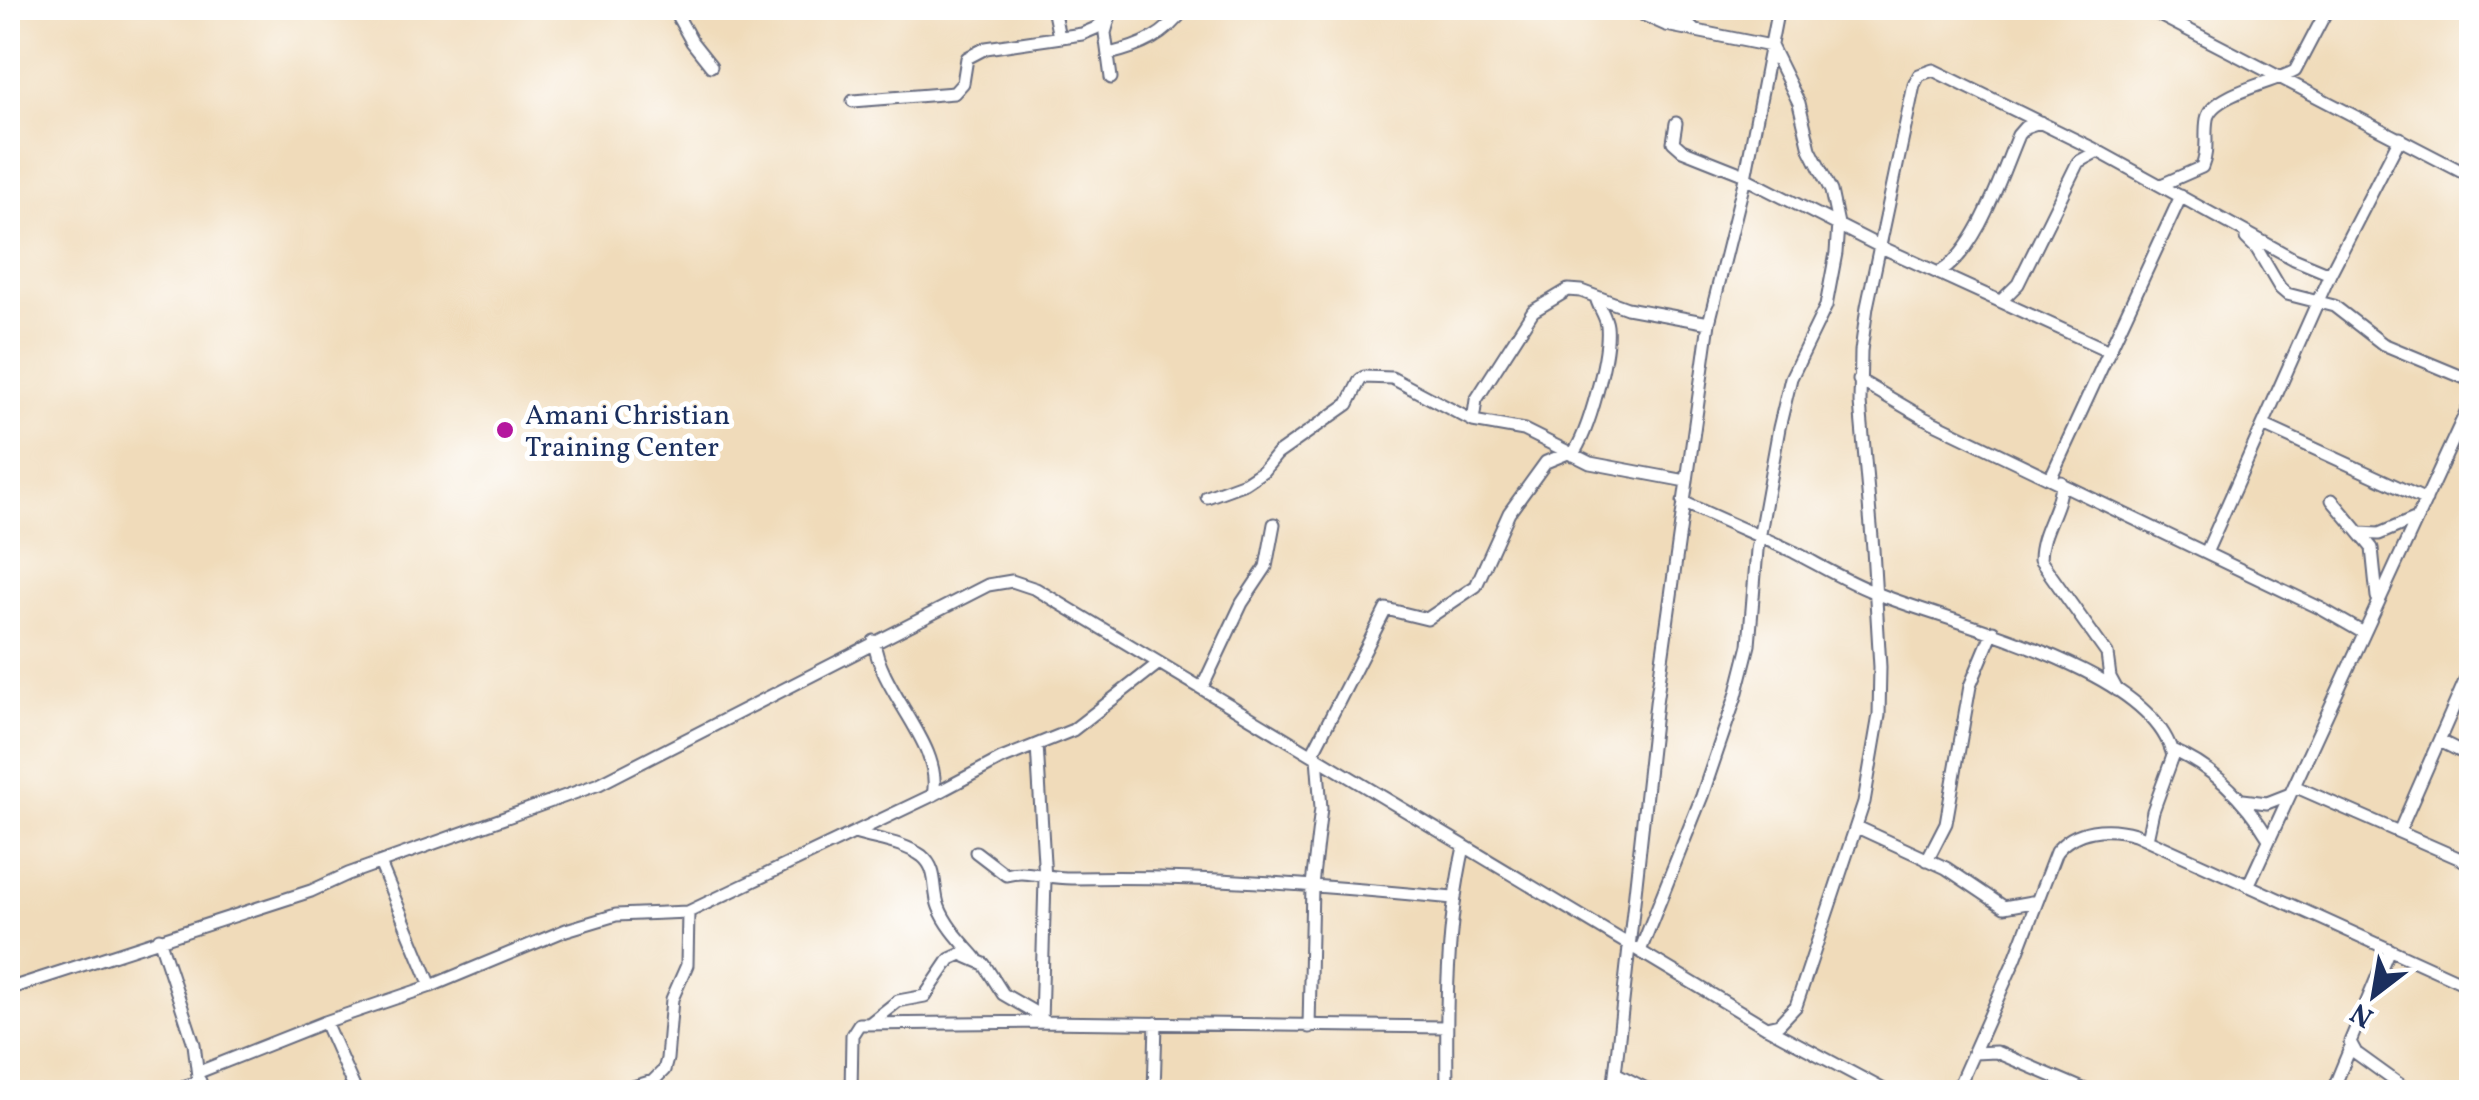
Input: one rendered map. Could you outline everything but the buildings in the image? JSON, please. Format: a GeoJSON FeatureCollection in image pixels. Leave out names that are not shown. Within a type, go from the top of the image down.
{"type":"FeatureCollection","features":[{"type":"Feature","properties":{"kind":"street"},"geometry":{"type":"LineString","coordinates":[[673,8],[711,66]]}},
{"type":"Feature","properties":{"kind":"street"},"geometry":{"type":"LineString","coordinates":[[1053,8],[1059,37]]}},
{"type":"Feature","properties":{"kind":"street"},"geometry":{"type":"LineString","coordinates":[[1109,54],[1150,41],[1172,26],[1185,8]]}},
{"type":"Feature","properties":{"kind":"street"},"geometry":{"type":"LineString","coordinates":[[1628,8],[1650,20],[1771,46]]}},
{"type":"Feature","properties":{"kind":"street"},"geometry":{"type":"LineString","coordinates":[[1671,8],[1695,31]]}},
{"type":"Feature","properties":{"kind":"street"},"geometry":{"type":"LineString","coordinates":[[1613,1092],[1634,948],[1642,812],[1709,324],[1745,176],[1778,8]]}},
{"type":"Feature","properties":{"kind":"street"},"geometry":{"type":"LineString","coordinates":[[2146,8],[2472,177]]}},
{"type":"Feature","properties":{"kind":"street"},"geometry":{"type":"LineString","coordinates":[[2160,185],[2202,167],[2208,151],[2206,118],[2214,106],[2295,72],[2328,8]]}},
{"type":"Feature","properties":{"kind":"street"},"geometry":{"type":"LineString","coordinates":[[853,100],[954,93],[963,83],[968,55],[986,48],[1096,28],[1111,12]]}},
{"type":"Feature","properties":{"kind":"street"},"geometry":{"type":"LineString","coordinates":[[1111,12],[1105,33],[1112,78]]}},
{"type":"Feature","properties":{"kind":"street"},"geometry":{"type":"LineString","coordinates":[[1634,948],[1702,796],[1736,696],[1749,645],[1760,536],[1791,378],[1818,327],[1830,290],[1838,224],[1831,190],[1810,149],[1800,103],[1771,46]]}},
{"type":"Feature","properties":{"kind":"street"},"geometry":{"type":"LineString","coordinates":[[1766,1027],[1786,1020],[1796,1006],[1867,789],[1880,704],[1860,380],[1864,326],[1904,122],[1919,75],[1933,70],[2098,151],[2294,259],[2330,274]]}},
{"type":"Feature","properties":{"kind":"street"},"geometry":{"type":"LineString","coordinates":[[1940,272],[1962,253],[2018,135],[2025,127],[2040,122]]}},
{"type":"Feature","properties":{"kind":"street"},"geometry":{"type":"LineString","coordinates":[[1676,124],[1673,142],[1682,150],[1745,176],[1789,203],[1880,247],[2107,350]]}},
{"type":"Feature","properties":{"kind":"street"},"geometry":{"type":"LineString","coordinates":[[2206,553],[2330,274],[2400,138]]}},
{"type":"Feature","properties":{"kind":"street"},"geometry":{"type":"LineString","coordinates":[[2002,300],[2018,284],[2078,162],[2098,151]]}},
{"type":"Feature","properties":{"kind":"street"},"geometry":{"type":"LineString","coordinates":[[2117,690],[2107,654],[2040,560],[2041,545],[2060,500],[2056,479],[2107,350],[2181,196]]}},
{"type":"Feature","properties":{"kind":"street"},"geometry":{"type":"LineString","coordinates":[[2232,225],[2257,249],[2287,294],[2339,310],[2383,344],[2472,381]]}},
{"type":"Feature","properties":{"kind":"street"},"geometry":{"type":"LineString","coordinates":[[1473,420],[1476,400],[1537,307],[1568,290],[1627,308],[1709,324]]}},
{"type":"Feature","properties":{"kind":"street"},"geometry":{"type":"LineString","coordinates":[[1309,1027],[1312,886],[1321,808],[1315,756],[1386,609],[1427,618],[1472,590],[1510,513],[1546,462],[1570,454],[1587,428],[1607,334],[1606,319],[1596,297]]}},
{"type":"Feature","properties":{"kind":"street"},"geometry":{"type":"LineString","coordinates":[[1207,497],[1245,483],[1263,471],[1277,454],[1348,404],[1364,377],[1392,378],[1473,420],[1524,430],[1600,465],[1686,481]]}},
{"type":"Feature","properties":{"kind":"street"},"geometry":{"type":"LineString","coordinates":[[1860,380],[1924,418],[2056,479],[2362,632]]}},
{"type":"Feature","properties":{"kind":"street"},"geometry":{"type":"LineString","coordinates":[[2248,886],[2472,398]]}},
{"type":"Feature","properties":{"kind":"street"},"geometry":{"type":"LineString","coordinates":[[2263,424],[2426,500]]}},
{"type":"Feature","properties":{"kind":"street"},"geometry":{"type":"LineString","coordinates":[[2332,500],[2374,556],[2377,601]]}},
{"type":"Feature","properties":{"kind":"street"},"geometry":{"type":"LineString","coordinates":[[1682,502],[1874,593],[1992,631],[2117,690],[2149,712],[2172,750],[2212,774],[2244,800],[2270,838]]}},
{"type":"Feature","properties":{"kind":"street"},"geometry":{"type":"LineString","coordinates":[[2360,534],[2379,534],[2417,518]]}},
{"type":"Feature","properties":{"kind":"street"},"geometry":{"type":"LineString","coordinates":[[1202,688],[1242,603],[1267,564],[1274,524]]}},
{"type":"Feature","properties":{"kind":"street"},"geometry":{"type":"LineString","coordinates":[[8,989],[310,890],[599,784],[1002,580],[1036,589],[1766,1027],[1888,1092]]}},
{"type":"Feature","properties":{"kind":"street"},"geometry":{"type":"LineString","coordinates":[[1927,860],[1946,823],[1970,686],[1992,631]]}},
{"type":"Feature","properties":{"kind":"street"},"geometry":{"type":"LineString","coordinates":[[874,642],[879,663],[935,772],[933,795]]}},
{"type":"Feature","properties":{"kind":"street"},"geometry":{"type":"LineString","coordinates":[[168,1092],[200,1082],[324,1022],[431,986],[566,930],[616,915],[688,912],[933,795],[1001,758],[1090,719],[1159,664]]}},
{"type":"Feature","properties":{"kind":"street"},"geometry":{"type":"LineString","coordinates":[[2399,832],[2472,664]]}},
{"type":"Feature","properties":{"kind":"street"},"geometry":{"type":"LineString","coordinates":[[2440,741],[2472,757]]}},
{"type":"Feature","properties":{"kind":"street"},"geometry":{"type":"LineString","coordinates":[[1037,745],[1045,879],[1041,1019]]}},
{"type":"Feature","properties":{"kind":"street"},"geometry":{"type":"LineString","coordinates":[[2147,839],[2153,811],[2171,766],[2172,750]]}},
{"type":"Feature","properties":{"kind":"street"},"geometry":{"type":"LineString","coordinates":[[2244,800],[2267,803],[2292,790],[2472,864]]}},
{"type":"Feature","properties":{"kind":"street"},"geometry":{"type":"LineString","coordinates":[[1857,826],[1967,880],[2004,907],[2037,901]]}},
{"type":"Feature","properties":{"kind":"street"},"geometry":{"type":"LineString","coordinates":[[1956,1092],[2056,852],[2083,832],[2116,830],[2147,839],[2472,987]]}},
{"type":"Feature","properties":{"kind":"street"},"geometry":{"type":"LineString","coordinates":[[854,833],[899,844],[925,859],[936,881],[937,902],[944,917],[984,964],[1003,994],[1041,1019]]}},
{"type":"Feature","properties":{"kind":"street"},"geometry":{"type":"LineString","coordinates":[[1447,1092],[1446,1027],[1453,898],[1464,847]]}},
{"type":"Feature","properties":{"kind":"street"},"geometry":{"type":"LineString","coordinates":[[976,852],[1002,874],[1020,871],[1045,879],[1170,876],[1453,898]]}},
{"type":"Feature","properties":{"kind":"street"},"geometry":{"type":"LineString","coordinates":[[380,863],[431,986]]}},
{"type":"Feature","properties":{"kind":"street"},"geometry":{"type":"LineString","coordinates":[[616,1092],[652,1081],[664,1070],[672,999],[687,965],[688,912]]}},
{"type":"Feature","properties":{"kind":"street"},"geometry":{"type":"LineString","coordinates":[[159,938],[194,1044],[200,1082]]}},
{"type":"Feature","properties":{"kind":"street"},"geometry":{"type":"LineString","coordinates":[[2389,949],[2350,1039],[2351,1046],[2356,1054],[2410,1092]]}},
{"type":"Feature","properties":{"kind":"street"},"geometry":{"type":"LineString","coordinates":[[870,1024],[898,1001],[925,996],[955,956],[978,960]]}},
{"type":"Feature","properties":{"kind":"street"},"geometry":{"type":"LineString","coordinates":[[851,1092],[852,1034],[856,1025],[1041,1019],[1446,1027]]}},
{"type":"Feature","properties":{"kind":"street"},"geometry":{"type":"LineString","coordinates":[[324,1022],[356,1092]]}},
{"type":"Feature","properties":{"kind":"street"},"geometry":{"type":"LineString","coordinates":[[1154,1092],[1156,1023]]}},
{"type":"Feature","properties":{"kind":"street"},"geometry":{"type":"LineString","coordinates":[[1985,1030],[1994,1052]]}},
{"type":"Feature","properties":{"kind":"street"},"geometry":{"type":"LineString","coordinates":[[2332,1092],[2351,1046]]}},
{"type":"Feature","properties":{"kind":"street"},"geometry":{"type":"LineString","coordinates":[[1974,1053],[1994,1052],[2090,1092]]}},
{"type":"Feature","properties":{"kind":"street"},"geometry":{"type":"LineString","coordinates":[[1614,1074],[1652,1092]]}},
{"type":"Feature","properties":{"kind":"street"},"geometry":{"type":"LineString","coordinates":[[8,1076],[13,1092]]}},
{"type":"Feature","properties":{"kind":"place","name":"Amani Christian Training Center"},"geometry":{"type":"Point","coordinates":[505,430]}}]}
